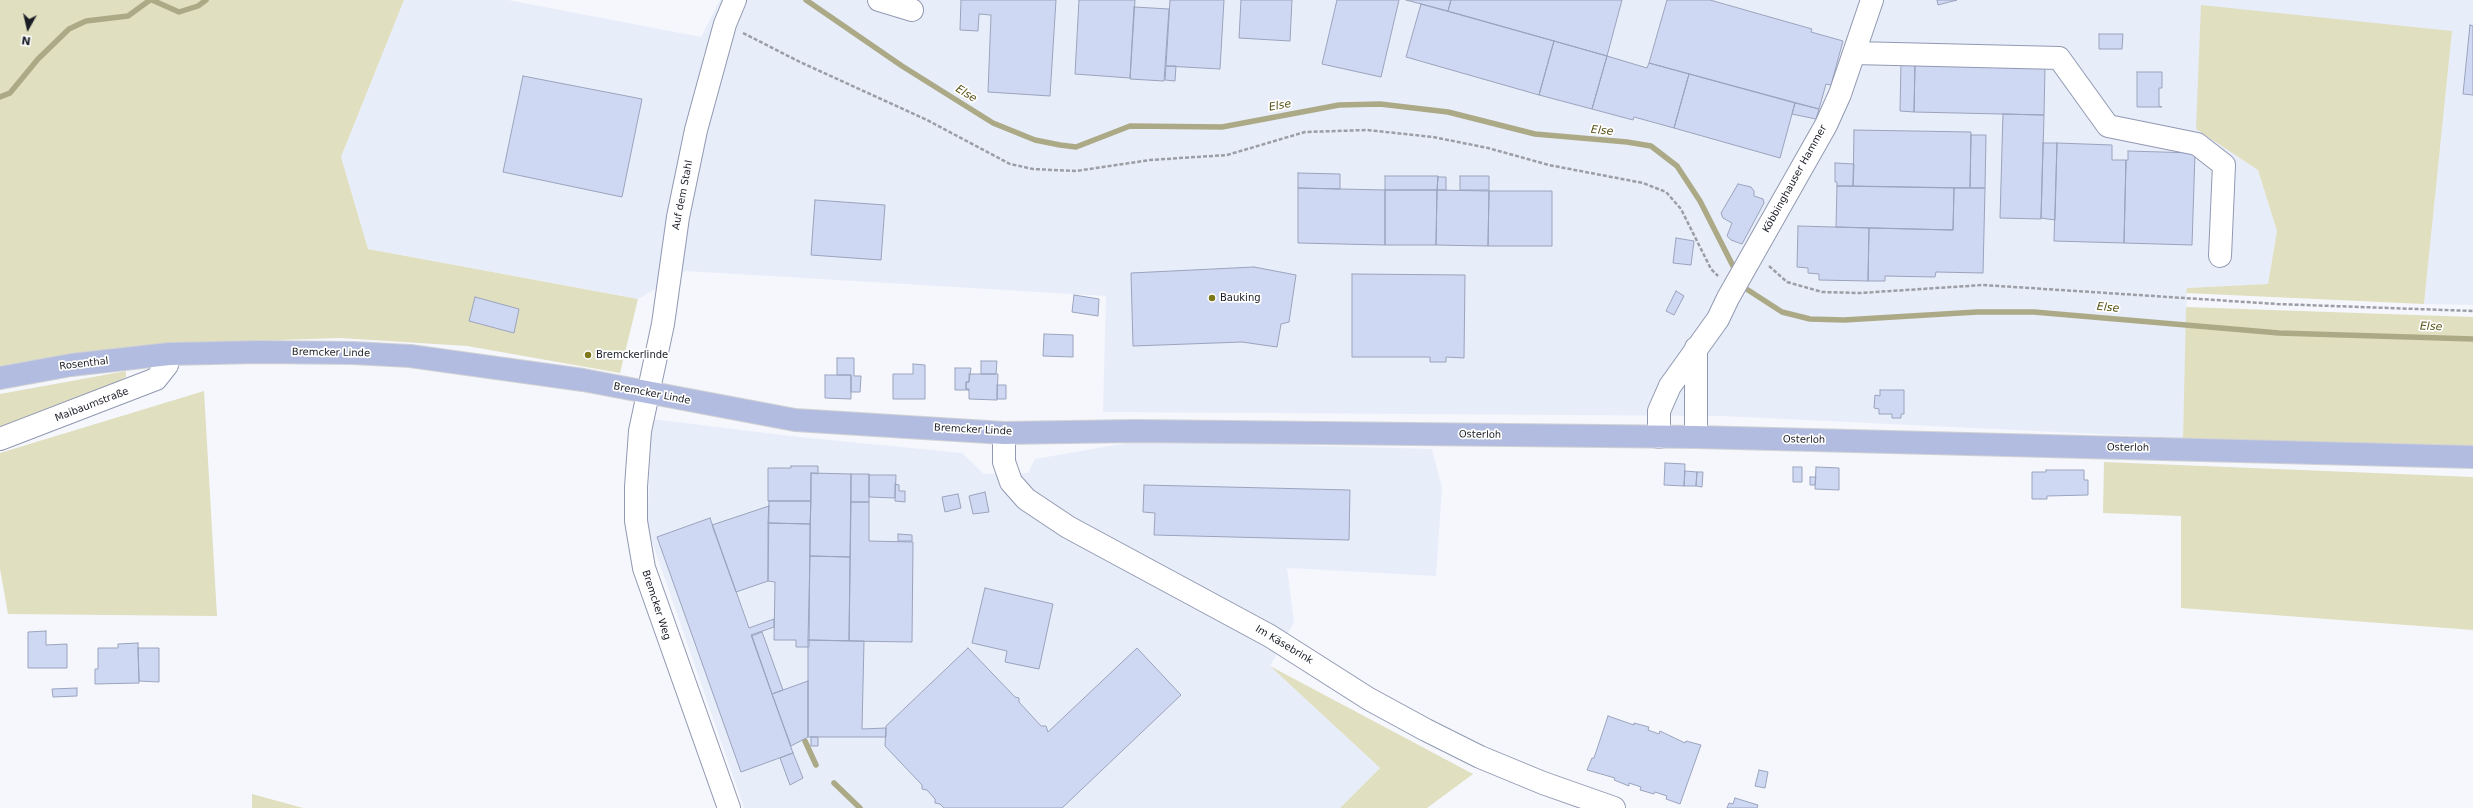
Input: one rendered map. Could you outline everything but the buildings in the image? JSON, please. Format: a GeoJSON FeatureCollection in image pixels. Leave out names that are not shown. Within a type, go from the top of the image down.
{"type":"FeatureCollection","features":[{"type":"Feature","properties":{"kind":"main road","name":"Bremcker Linde"},"geometry":{"type":"LineString","coordinates":[[169,354],[258,352],[410,356],[583,380],[795,420],[1004,433],[1135,431]]}},
{"type":"Feature","properties":{"kind":"main road","name":"Rosenthal"},"geometry":{"type":"LineString","coordinates":[[0,378],[72,365],[169,354]]}},
{"type":"Feature","properties":{"kind":"main road","name":"Osterloh"},"geometry":{"type":"LineString","coordinates":[[1135,431],[1696,437],[2473,457]]}},
{"type":"Feature","properties":{"kind":"street","name":"Auf dem Stahl"},"geometry":{"type":"LineString","coordinates":[[650,393],[663,324],[678,218],[696,130],[725,24],[735,0]]}},
{"type":"Feature","properties":{"kind":"street"},"geometry":{"type":"LineString","coordinates":[[879,0],[912,10]]}},
{"type":"Feature","properties":{"kind":"street","name":"Köbbinghauser Hammer"},"geometry":{"type":"LineString","coordinates":[[1659,437],[1659,411],[1670,386],[1718,319],[1753,253],[1826,125],[1854,53],[1872,0]]}},
{"type":"Feature","properties":{"kind":"street"},"geometry":{"type":"LineString","coordinates":[[1854,53],[2059,58],[2108,126],[2197,144],[2224,165],[2220,256]]}},
{"type":"Feature","properties":{"kind":"street"},"geometry":{"type":"LineString","coordinates":[[1696,348],[1696,437]]}},
{"type":"Feature","properties":{"kind":"street","name":"Maibaumstraße"},"geometry":{"type":"LineString","coordinates":[[0,439],[156,379],[167,365],[169,354]]}},
{"type":"Feature","properties":{"kind":"street","name":"Bremcker Weg"},"geometry":{"type":"LineString","coordinates":[[650,393],[640,431],[636,486],[636,521],[644,568],[729,808]]}},
{"type":"Feature","properties":{"kind":"street","name":"Im Käsebrink"},"geometry":{"type":"LineString","coordinates":[[1004,433],[1004,462],[1011,482],[1026,499],[1068,527],[1270,636],[1370,699],[1426,730],[1501,766],[1614,808]]}},
{"type":"Feature","properties":{"kind":"path"},"geometry":{"type":"LineString","coordinates":[[753,37],[800,62],[927,120],[1010,164],[1033,170],[1076,172],[1150,160],[1227,155],[1305,132],[1367,130],[1434,137],[1488,148],[1555,167],[1643,183],[1666,192],[1681,209],[1711,270],[1721,279],[1735,287]]}},
{"type":"Feature","properties":{"kind":"path"},"geometry":{"type":"LineString","coordinates":[[1753,253],[1787,282],[1822,292],[1860,293],[1983,285],[2277,304],[2473,311]]}},
{"type":"Feature","properties":{"kind":"shaded area"},"geometry":{"type":"Polygon","coordinates":[[[404,0],[508,0],[701,37],[720,0],[2473,0],[2473,305],[2424,304],[2452,31],[2196,129],[2258,170],[2277,231],[2268,284],[2187,288],[2183,438],[1721,416],[1103,412],[1106,296],[686,271],[638,299],[368,249],[341,157],[404,0]]]}},
{"type":"Feature","properties":{"kind":"shaded area"},"geometry":{"type":"Polygon","coordinates":[[[652,419],[799,437],[962,453],[984,474],[1028,473],[1035,459],[1138,441],[1432,449],[1442,488],[1436,576],[1287,568],[1294,622],[1270,666],[1380,768],[1340,808],[744,808],[647,527],[652,419]]]}},
{"type":"Feature","properties":{"kind":"green space"},"geometry":{"type":"Polygon","coordinates":[[[0,0],[404,0],[341,157],[368,249],[638,299],[620,373],[467,346],[340,338],[157,344],[0,366],[0,0]]]}},
{"type":"Feature","properties":{"kind":"green space"},"geometry":{"type":"Polygon","coordinates":[[[2201,5],[2452,31],[2424,304],[2186,293],[2187,288],[2268,284],[2277,231],[2258,170],[2196,129],[2201,5]]]}},
{"type":"Feature","properties":{"kind":"green space"},"geometry":{"type":"Polygon","coordinates":[[[2186,307],[2473,317],[2473,446],[2183,438],[2186,307]]]}},
{"type":"Feature","properties":{"kind":"green space"},"geometry":{"type":"Polygon","coordinates":[[[126,371],[126,377],[115,383],[0,434],[0,394],[126,371]]]}},
{"type":"Feature","properties":{"kind":"green space"},"geometry":{"type":"Polygon","coordinates":[[[204,391],[217,616],[8,614],[0,569],[0,453],[204,391]]]}},
{"type":"Feature","properties":{"kind":"green space"},"geometry":{"type":"Polygon","coordinates":[[[2104,462],[2473,477],[2473,630],[2181,608],[2181,516],[2103,513],[2104,462]]]}},
{"type":"Feature","properties":{"kind":"green space"},"geometry":{"type":"Polygon","coordinates":[[[1270,666],[1473,774],[1427,808],[1340,808],[1380,768],[1270,666]]]}},
{"type":"Feature","properties":{"kind":"green space"},"geometry":{"type":"Polygon","coordinates":[[[252,794],[303,808],[252,808],[252,794]]]}},
{"type":"Feature","properties":{"kind":"waterway","name":"Else"},"geometry":{"type":"LineString","coordinates":[[0,97],[10,93],[38,59],[69,29],[86,21],[128,16],[150,0]]}},
{"type":"Feature","properties":{"kind":"waterway","name":"Else"},"geometry":{"type":"LineString","coordinates":[[152,0],[179,12],[198,6],[206,0]]}},
{"type":"Feature","properties":{"kind":"waterway","name":"Else"},"geometry":{"type":"LineString","coordinates":[[806,0],[902,66],[993,123],[1035,140],[1060,145],[1076,147],[1130,126],[1222,127],[1339,105],[1380,104],[1448,112],[1535,134],[1627,142],[1651,146],[1677,166],[1700,201],[1733,266]]}},
{"type":"Feature","properties":{"kind":"waterway","name":"Else"},"geometry":{"type":"LineString","coordinates":[[1748,290],[1782,312],[1810,319],[1844,320],[1977,312],[2034,312],[2279,333],[2473,339]]}},
{"type":"Feature","properties":{"kind":"waterway"},"geometry":{"type":"LineString","coordinates":[[805,741],[816,765]]}},
{"type":"Feature","properties":{"kind":"waterway"},"geometry":{"type":"LineString","coordinates":[[834,783],[860,808]]}},
{"type":"Feature","properties":{"kind":"place","name":"Bauking"},"geometry":{"type":"Point","coordinates":[1212,298]}},
{"type":"Feature","properties":{"kind":"place","name":"Bremckerlinde"},"geometry":{"type":"Point","coordinates":[588,355]}}]}
